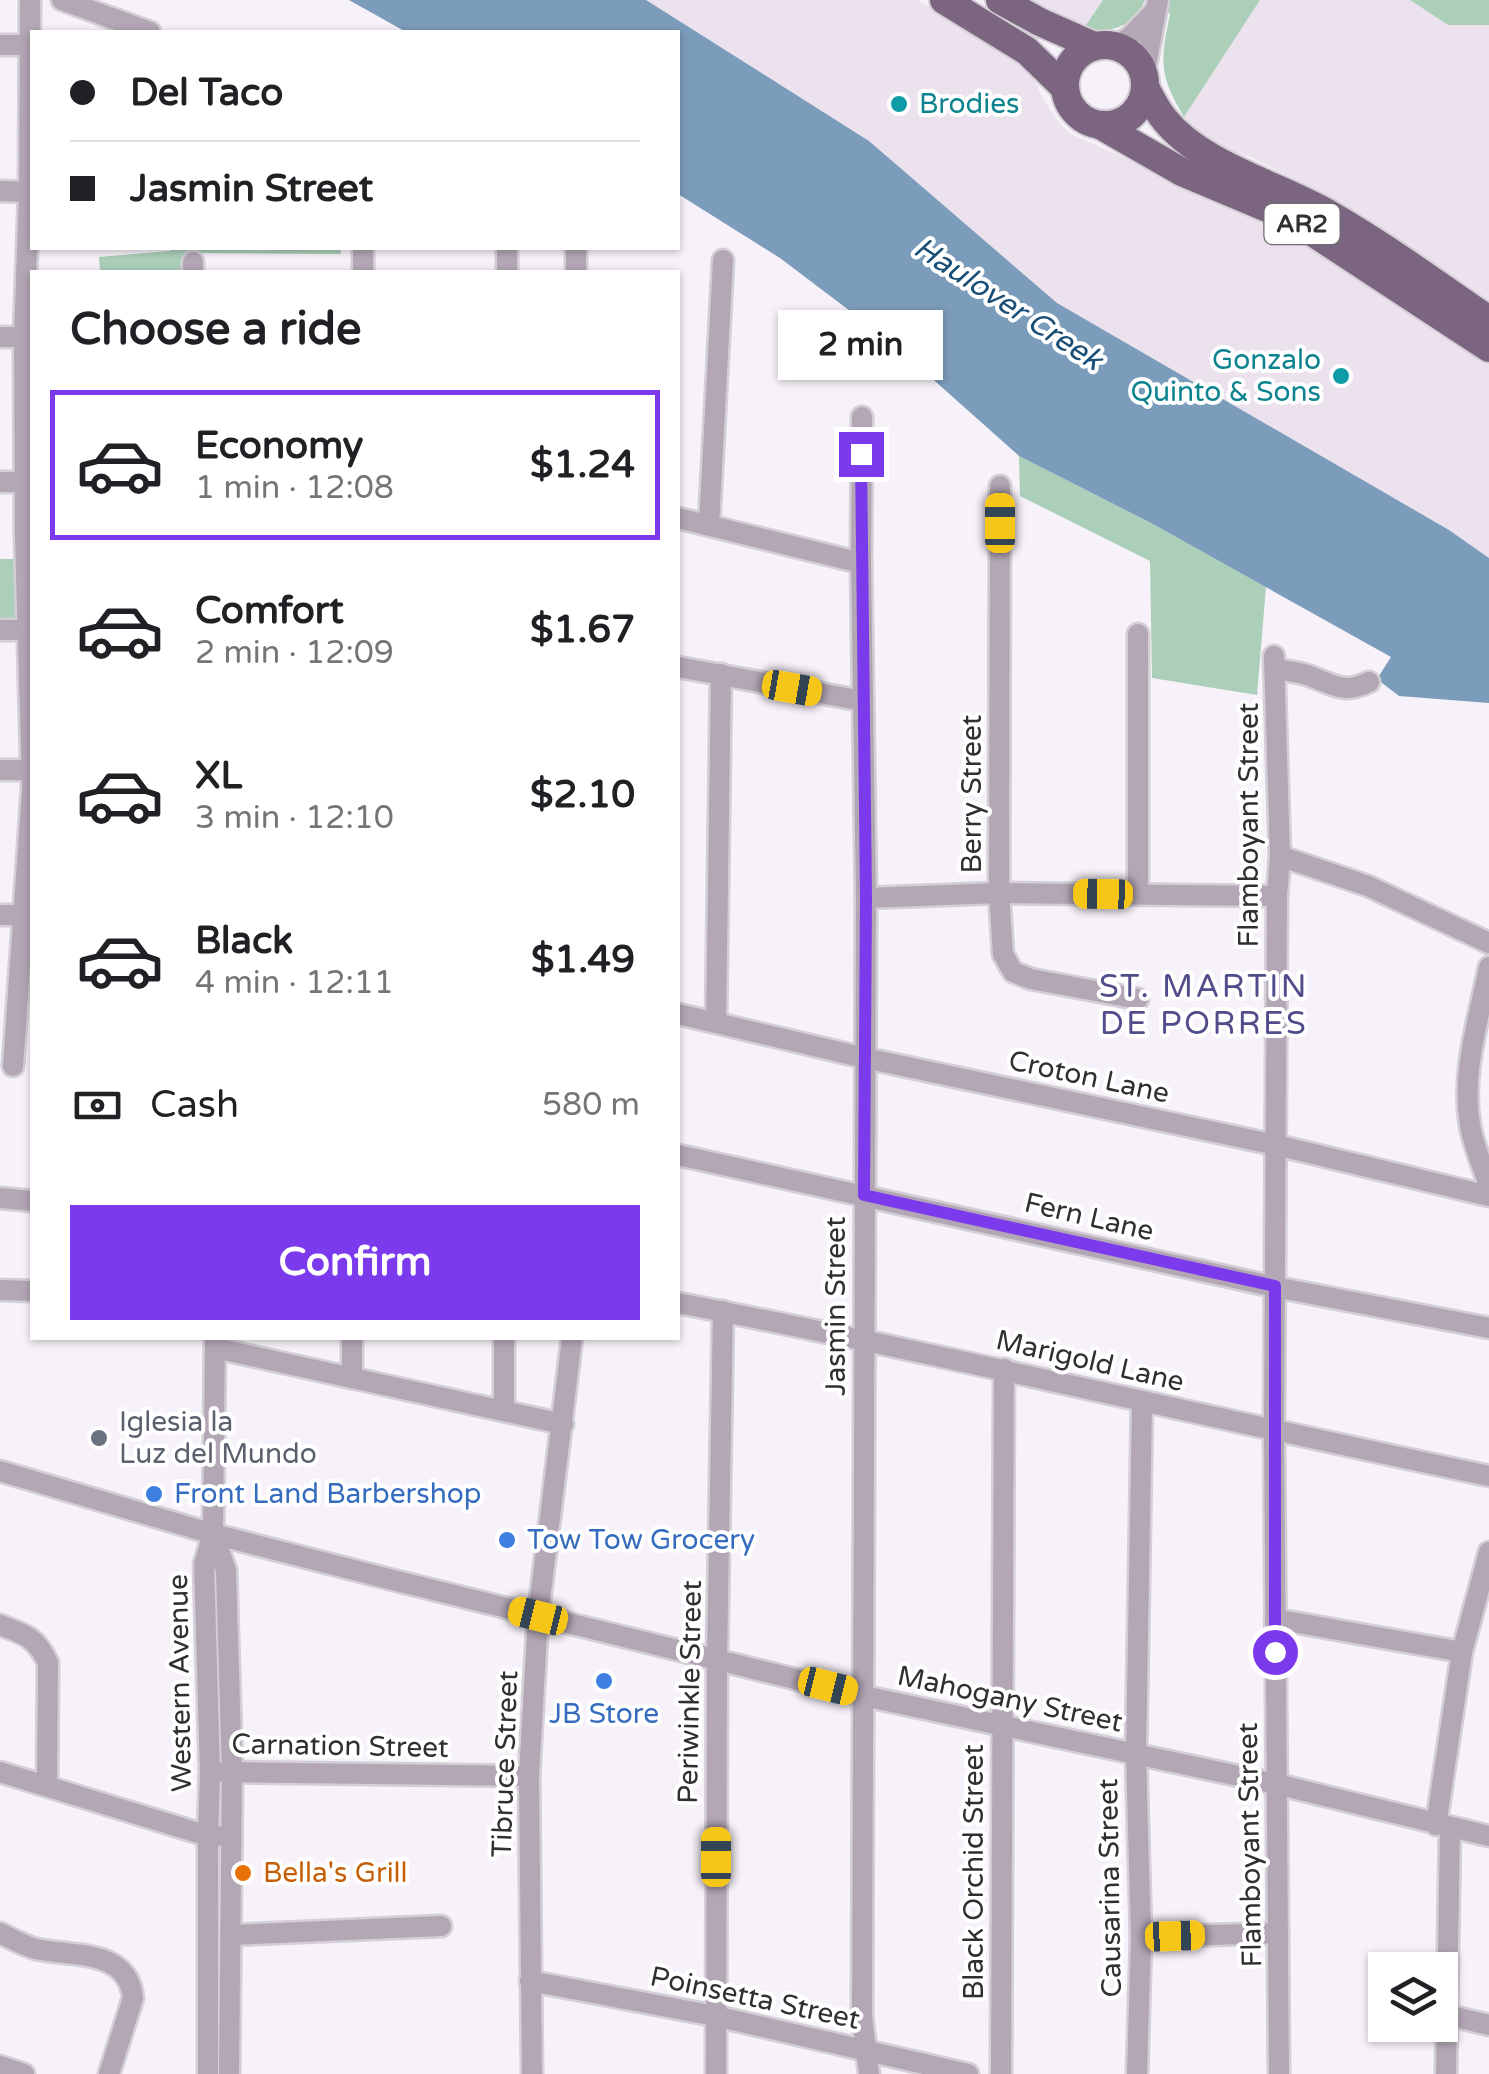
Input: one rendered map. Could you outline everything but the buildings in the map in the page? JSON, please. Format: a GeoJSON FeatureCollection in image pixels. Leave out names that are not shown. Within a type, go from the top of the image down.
{"type":"FeatureCollection","features":[{"type":"Feature","properties":{"kind":"main road"},"geometry":{"type":"LineString","coordinates":[[944,0],[1028,51],[1064,87]]}},
{"type":"Feature","properties":{"kind":"main road"},"geometry":{"type":"LineString","coordinates":[[1000,0],[1040,22],[1134,58],[1145,82],[1136,110],[1126,120],[1102,126],[1080,118],[1066,99],[1064,87],[1072,62],[1082,52],[1105,47]]}},
{"type":"Feature","properties":{"kind":"main road","name":"AR2"},"geometry":{"type":"LineString","coordinates":[[1145,82],[1164,119],[1184,139],[1365,235],[1489,320]]}},
{"type":"Feature","properties":{"kind":"main road","name":"AR2"},"geometry":{"type":"LineString","coordinates":[[1102,126],[1182,172],[1291,218],[1489,348]]}},
{"type":"Feature","properties":{"kind":"street"},"geometry":{"type":"LineString","coordinates":[[30,0],[24,337],[30,742]]}},
{"type":"Feature","properties":{"kind":"street"},"geometry":{"type":"LineString","coordinates":[[62,0],[144,30]]}},
{"type":"Feature","properties":{"kind":"street"},"geometry":{"type":"LineString","coordinates":[[1105,47],[1130,37],[1157,5]]}},
{"type":"Feature","properties":{"kind":"street"},"geometry":{"type":"LineString","coordinates":[[1145,82],[1157,5]]}},
{"type":"Feature","properties":{"kind":"street"},"geometry":{"type":"LineString","coordinates":[[0,45],[29,44]]}},
{"type":"Feature","properties":{"kind":"street"},"geometry":{"type":"LineString","coordinates":[[0,192],[29,192]]}},
{"type":"Feature","properties":{"kind":"street"},"geometry":{"type":"LineString","coordinates":[[709,526],[723,260]]}},
{"type":"Feature","properties":{"kind":"street"},"geometry":{"type":"LineString","coordinates":[[0,337],[24,337]]}},
{"type":"Feature","properties":{"kind":"street","name":"Jasmin Street"},"geometry":{"type":"LineString","coordinates":[[862,417],[866,898],[862,2016],[869,2074]]}},
{"type":"Feature","properties":{"kind":"street"},"geometry":{"type":"LineString","coordinates":[[0,482],[25,482]]}},
{"type":"Feature","properties":{"kind":"street","name":"Berry Street"},"geometry":{"type":"LineString","coordinates":[[1000,486],[1000,892],[1004,954],[1013,972],[1032,979],[1138,1000]]}},
{"type":"Feature","properties":{"kind":"street"},"geometry":{"type":"LineString","coordinates":[[680,519],[861,563]]}},
{"type":"Feature","properties":{"kind":"street"},"geometry":{"type":"LineString","coordinates":[[0,630],[26,630]]}},
{"type":"Feature","properties":{"kind":"street"},"geometry":{"type":"LineString","coordinates":[[1138,634],[1138,894]]}},
{"type":"Feature","properties":{"kind":"street","name":"Flamboyant Street"},"geometry":{"type":"LineString","coordinates":[[1278,2074],[1274,1432],[1280,856],[1275,663],[1343,689],[1369,682]]}},
{"type":"Feature","properties":{"kind":"street"},"geometry":{"type":"LineString","coordinates":[[680,667],[863,701]]}},
{"type":"Feature","properties":{"kind":"street"},"geometry":{"type":"LineString","coordinates":[[716,1022],[722,674]]}},
{"type":"Feature","properties":{"kind":"street"},"geometry":{"type":"LineString","coordinates":[[0,770],[30,770]]}},
{"type":"Feature","properties":{"kind":"street"},"geometry":{"type":"LineString","coordinates":[[15,1066],[30,791]]}},
{"type":"Feature","properties":{"kind":"street"},"geometry":{"type":"LineString","coordinates":[[1280,856],[1368,886],[1489,943]]}},
{"type":"Feature","properties":{"kind":"street"},"geometry":{"type":"LineString","coordinates":[[866,898],[1000,892],[1277,896]]}},
{"type":"Feature","properties":{"kind":"street"},"geometry":{"type":"LineString","coordinates":[[0,915],[24,915]]}},
{"type":"Feature","properties":{"kind":"street"},"geometry":{"type":"LineString","coordinates":[[1487,1173],[1470,1128],[1467,1098],[1468,1072],[1489,967]]}},
{"type":"Feature","properties":{"kind":"street","name":"Croton Lane"},"geometry":{"type":"LineString","coordinates":[[680,1014],[866,1058],[1276,1144],[1489,1196]]}},
{"type":"Feature","properties":{"kind":"street","name":"Fern Lane"},"geometry":{"type":"LineString","coordinates":[[680,1155],[1275,1286],[1489,1328]]}},
{"type":"Feature","properties":{"kind":"street"},"geometry":{"type":"LineString","coordinates":[[0,1198],[30,1202]]}},
{"type":"Feature","properties":{"kind":"street"},"geometry":{"type":"LineString","coordinates":[[0,1290],[30,1290]]}},
{"type":"Feature","properties":{"kind":"street","name":"Marigold Lane"},"geometry":{"type":"LineString","coordinates":[[680,1302],[1489,1476]]}},
{"type":"Feature","properties":{"kind":"street","name":"Periwinkle Street"},"geometry":{"type":"LineString","coordinates":[[716,2074],[717,1659],[724,1311]]}},
{"type":"Feature","properties":{"kind":"street"},"geometry":{"type":"LineString","coordinates":[[352,1340],[352,1378]]}},
{"type":"Feature","properties":{"kind":"street"},"geometry":{"type":"LineString","coordinates":[[504,1340],[504,1411]]}},
{"type":"Feature","properties":{"kind":"street","name":"Tibruce Street"},"geometry":{"type":"LineString","coordinates":[[532,2074],[529,1776],[538,1616],[572,1340]]}},
{"type":"Feature","properties":{"kind":"street"},"geometry":{"type":"LineString","coordinates":[[215,1343],[562,1424]]}},
{"type":"Feature","properties":{"kind":"street","name":"Western Avenue"},"geometry":{"type":"LineString","coordinates":[[215,1343],[213,1534],[204,1564],[221,1772],[231,1835],[229,2074]]}},
{"type":"Feature","properties":{"kind":"street","name":"Black Orchid Street"},"geometry":{"type":"LineString","coordinates":[[1000,2074],[1004,1369]]}},
{"type":"Feature","properties":{"kind":"street","name":"Causarina Street"},"geometry":{"type":"LineString","coordinates":[[1137,2074],[1141,1937],[1136,1754],[1142,1402]]}},
{"type":"Feature","properties":{"kind":"street","name":"Mahogany Street"},"geometry":{"type":"LineString","coordinates":[[0,1470],[213,1534],[538,1616],[864,1696],[1276,1784],[1489,1836]]}},
{"type":"Feature","properties":{"kind":"street"},"geometry":{"type":"LineString","coordinates":[[1446,1952],[1444,1826],[1462,1652],[1489,1554]]}},
{"type":"Feature","properties":{"kind":"street"},"geometry":{"type":"LineString","coordinates":[[1275,1619],[1462,1652]]}},
{"type":"Feature","properties":{"kind":"street"},"geometry":{"type":"LineString","coordinates":[[0,1625],[25,1634],[42,1648],[48,1663],[47,1786]]}},
{"type":"Feature","properties":{"kind":"street"},"geometry":{"type":"LineString","coordinates":[[0,1772],[208,1836],[231,1835]]}},
{"type":"Feature","properties":{"kind":"street","name":"Western Avenue"},"geometry":{"type":"LineString","coordinates":[[208,2074],[208,1836],[221,1772]]}},
{"type":"Feature","properties":{"kind":"street","name":"Carnation Street"},"geometry":{"type":"LineString","coordinates":[[221,1772],[529,1776]]}},
{"type":"Feature","properties":{"kind":"street"},"geometry":{"type":"LineString","coordinates":[[231,1935],[440,1926]]}},
{"type":"Feature","properties":{"kind":"street"},"geometry":{"type":"LineString","coordinates":[[0,1933],[30,1948],[112,1962],[125,1973],[133,1998],[109,2074]]}},
{"type":"Feature","properties":{"kind":"street"},"geometry":{"type":"LineString","coordinates":[[1141,1937],[1278,1934]]}},
{"type":"Feature","properties":{"kind":"street","name":"Poinsetta Street"},"geometry":{"type":"LineString","coordinates":[[530,1982],[715,2016],[968,2074]]}},
{"type":"Feature","properties":{"kind":"street"},"geometry":{"type":"LineString","coordinates":[[1458,2017],[1489,2024]]}},
{"type":"Feature","properties":{"kind":"street"},"geometry":{"type":"LineString","coordinates":[[1446,2074],[1447,2042]]}},
{"type":"Feature","properties":{"kind":"street"},"geometry":{"type":"LineString","coordinates":[[0,2066],[24,2074]]}},
{"type":"Feature","properties":{"kind":"shaded area"},"geometry":{"type":"Polygon","coordinates":[[[646,0],[918,0],[1015,55],[1069,133],[1307,239],[1457,338],[1489,362],[1489,558],[1449,530],[1057,303],[869,141],[646,0]]]}},
{"type":"Feature","properties":{"kind":"shaded area"},"geometry":{"type":"Polygon","coordinates":[[[1016,0],[1103,0],[1084,28],[1016,0]]]}},
{"type":"Feature","properties":{"kind":"shaded area"},"geometry":{"type":"Polygon","coordinates":[[[1260,0],[1410,0],[1448,25],[1489,25],[1489,301],[1363,215],[1251,157],[1219,147],[1202,137],[1184,117],[1260,0]]]}},
{"type":"Feature","properties":{"kind":"green space"},"geometry":{"type":"Polygon","coordinates":[[[1103,0],[1145,0],[1134,17],[1120,26],[1104,30],[1084,28],[1103,0]]]}},
{"type":"Feature","properties":{"kind":"green space"},"geometry":{"type":"Polygon","coordinates":[[[1149,0],[1260,0],[1184,117],[1164,67],[1170,14],[1149,0]]]}},
{"type":"Feature","properties":{"kind":"green space"},"geometry":{"type":"Polygon","coordinates":[[[1410,0],[1489,0],[1489,25],[1448,25],[1410,0]]]}},
{"type":"Feature","properties":{"kind":"green space"},"geometry":{"type":"Polygon","coordinates":[[[341,250],[341,254],[186,253],[184,270],[100,270],[99,257],[170,251],[341,250]]]}},
{"type":"Feature","properties":{"kind":"green space"},"geometry":{"type":"Polygon","coordinates":[[[1019,456],[1266,587],[1257,695],[1152,678],[1150,561],[1020,496],[1019,456]]]}},
{"type":"Feature","properties":{"kind":"green space"},"geometry":{"type":"Polygon","coordinates":[[[0,559],[16,559],[15,619],[0,619],[0,559]]]}},
{"type":"Feature","properties":{"kind":"water","name":"Haulover Creek"},"geometry":{"type":"Polygon","coordinates":[[[349,0],[646,0],[869,141],[1057,303],[1449,530],[1489,558],[1489,703],[1399,696],[1377,679],[1391,657],[1151,523],[1019,456],[891,342],[780,258],[680,195],[680,30],[402,30],[349,0]]]}},
{"type":"Feature","properties":{"kind":"place","name":"Brodies"},"geometry":{"type":"Point","coordinates":[899,104]}},
{"type":"Feature","properties":{"kind":"place","name":"Gonzalo Quinto & Sons"},"geometry":{"type":"Point","coordinates":[1341,376]}},
{"type":"Feature","properties":{"kind":"place","name":"Iglesia la Luz del Mundo"},"geometry":{"type":"Point","coordinates":[99,1438]}},
{"type":"Feature","properties":{"kind":"place","name":"Front Land Barbershop"},"geometry":{"type":"Point","coordinates":[154,1494]}},
{"type":"Feature","properties":{"kind":"place","name":"Tow Tow Grocery"},"geometry":{"type":"Point","coordinates":[507,1540]}},
{"type":"Feature","properties":{"kind":"place","name":"JB Store"},"geometry":{"type":"Point","coordinates":[604,1681]}},
{"type":"Feature","properties":{"kind":"place","name":"Bella's Grill"},"geometry":{"type":"Point","coordinates":[243,1873]}},
{"type":"Feature","properties":{"kind":"district","name":"ST. MARTIN DE PORRES"},"geometry":{"type":"Point","coordinates":[1204,1006]}},
{"type":"Feature","properties":{"kind":"route"},"geometry":{"type":"LineString","coordinates":[[861,454],[866,898],[864,1195],[1275,1286],[1275,1652]]}}]}
